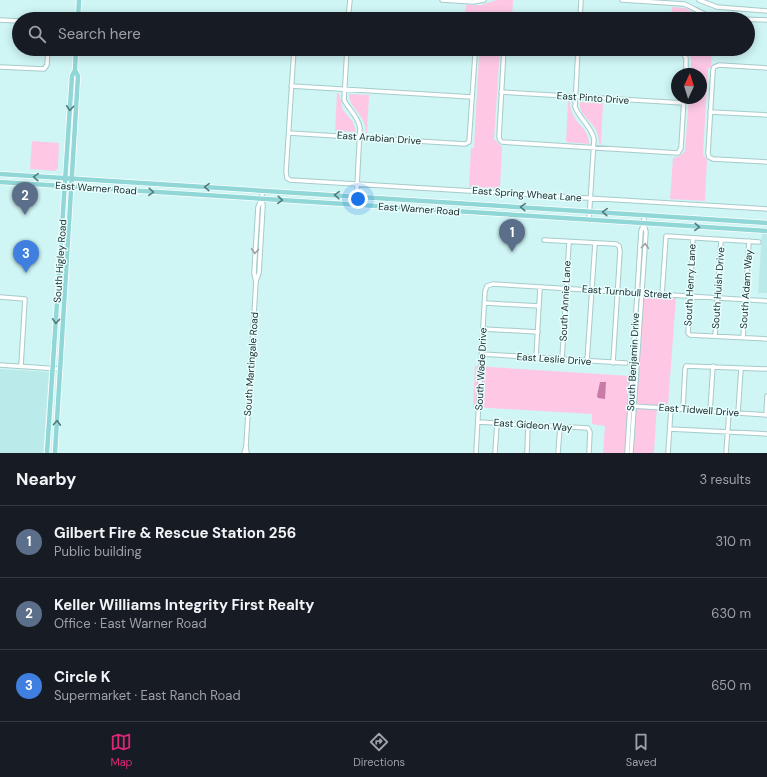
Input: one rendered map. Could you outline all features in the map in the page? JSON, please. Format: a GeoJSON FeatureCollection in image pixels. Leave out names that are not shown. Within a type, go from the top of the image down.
{"type":"FeatureCollection","features":[{"type":"Feature","properties":{"kind":"main road"},"geometry":{"type":"LineString","coordinates":[[78,12],[79,0]]}},
{"type":"Feature","properties":{"kind":"main road","name":"South Higley Road"},"geometry":{"type":"LineString","coordinates":[[47,453],[64,186],[72,76],[75,70],[76,56]]}},
{"type":"Feature","properties":{"kind":"main road","name":"South Higley Road"},"geometry":{"type":"LineString","coordinates":[[55,453],[73,179],[78,76],[75,70]]}},
{"type":"Feature","properties":{"kind":"main road","name":"East Warner Road"},"geometry":{"type":"LineString","coordinates":[[0,174],[767,223]]}},
{"type":"Feature","properties":{"kind":"main road","name":"East Warner Road"},"geometry":{"type":"LineString","coordinates":[[0,182],[767,231]]}},
{"type":"Feature","properties":{"kind":"main road"},"geometry":{"type":"LineString","coordinates":[[174,194],[175,186]]}},
{"type":"Feature","properties":{"kind":"main road"},"geometry":{"type":"LineString","coordinates":[[487,214],[488,205]]}},
{"type":"Feature","properties":{"kind":"street"},"geometry":{"type":"LineString","coordinates":[[349,12],[350,0]]}},
{"type":"Feature","properties":{"kind":"street"},"geometry":{"type":"LineString","coordinates":[[442,0],[473,2],[484,0]]}},
{"type":"Feature","properties":{"kind":"street"},"geometry":{"type":"LineString","coordinates":[[580,12],[581,0]]}},
{"type":"Feature","properties":{"kind":"street"},"geometry":{"type":"LineString","coordinates":[[622,0],[684,4],[702,12]]}},
{"type":"Feature","properties":{"kind":"street"},"geometry":{"type":"LineString","coordinates":[[699,0],[717,7],[767,11]]}},
{"type":"Feature","properties":{"kind":"street"},"geometry":{"type":"LineString","coordinates":[[755,19],[767,20]]}},
{"type":"Feature","properties":{"kind":"street"},"geometry":{"type":"LineString","coordinates":[[0,20],[12,21]]}},
{"type":"Feature","properties":{"kind":"street"},"geometry":{"type":"LineString","coordinates":[[0,67],[41,70],[47,65],[48,56]]}},
{"type":"Feature","properties":{"kind":"street"},"geometry":{"type":"LineString","coordinates":[[289,132],[293,56]]}},
{"type":"Feature","properties":{"kind":"street"},"geometry":{"type":"LineString","coordinates":[[346,56],[344,100],[359,122],[360,136],[356,205]]}},
{"type":"Feature","properties":{"kind":"street"},"geometry":{"type":"LineString","coordinates":[[291,86],[472,97],[475,56]]}},
{"type":"Feature","properties":{"kind":"street"},"geometry":{"type":"LineString","coordinates":[[504,56],[499,137],[500,142],[676,154],[681,148],[684,104]]}},
{"type":"Feature","properties":{"kind":"street"},"geometry":{"type":"LineString","coordinates":[[578,56],[574,107],[593,132],[594,139],[589,220]]}},
{"type":"Feature","properties":{"kind":"street"},"geometry":{"type":"LineString","coordinates":[[686,56],[687,59],[686,68]]}},
{"type":"Feature","properties":{"kind":"street"},"geometry":{"type":"LineString","coordinates":[[767,68],[719,65],[714,67],[708,153],[709,157],[713,159],[767,162]]}},
{"type":"Feature","properties":{"kind":"street","name":"East Pinto Drive"},"geometry":{"type":"LineString","coordinates":[[501,92],[671,103]]}},
{"type":"Feature","properties":{"kind":"street","name":"East Arabian Drive"},"geometry":{"type":"LineString","coordinates":[[289,132],[465,144],[469,142],[472,97]]}},
{"type":"Feature","properties":{"kind":"street"},"geometry":{"type":"LineString","coordinates":[[710,112],[767,116]]}},
{"type":"Feature","properties":{"kind":"street","name":"East Spring Wheat Lane"},"geometry":{"type":"LineString","coordinates":[[289,132],[286,172],[287,178],[290,180],[767,209]]}},
{"type":"Feature","properties":{"kind":"street","name":"South Martingale Road"},"geometry":{"type":"LineString","coordinates":[[247,453],[246,446],[256,282],[254,273],[258,207],[262,198],[262,190]]}},
{"type":"Feature","properties":{"kind":"street","name":"South Benjamin Drive"},"geometry":{"type":"LineString","coordinates":[[631,453],[641,231],[644,223],[644,215]]}},
{"type":"Feature","properties":{"kind":"street"},"geometry":{"type":"LineString","coordinates":[[662,294],[666,236],[759,242]]}},
{"type":"Feature","properties":{"kind":"street","name":"South Henry Lane"},"geometry":{"type":"LineString","coordinates":[[693,238],[688,333],[690,335],[715,336]]}},
{"type":"Feature","properties":{"kind":"street"},"geometry":{"type":"LineString","coordinates":[[544,240],[616,244],[619,246],[618,292],[613,363]]}},
{"type":"Feature","properties":{"kind":"street","name":"South Huish Drive"},"geometry":{"type":"LineString","coordinates":[[715,336],[721,240]]}},
{"type":"Feature","properties":{"kind":"street","name":"South Adam Way"},"geometry":{"type":"LineString","coordinates":[[743,338],[749,241]]}},
{"type":"Feature","properties":{"kind":"street","name":"South Annie Lane"},"geometry":{"type":"LineString","coordinates":[[562,360],[569,242]]}},
{"type":"Feature","properties":{"kind":"street"},"geometry":{"type":"LineString","coordinates":[[587,361],[595,244]]}},
{"type":"Feature","properties":{"kind":"street","name":"East Turnbull Street"},"geometry":{"type":"LineString","coordinates":[[487,286],[493,284],[767,301]]}},
{"type":"Feature","properties":{"kind":"street","name":"South Wade Drive"},"geometry":{"type":"LineString","coordinates":[[476,453],[487,286]]}},
{"type":"Feature","properties":{"kind":"street"},"geometry":{"type":"LineString","coordinates":[[536,358],[540,287]]}},
{"type":"Feature","properties":{"kind":"street"},"geometry":{"type":"LineString","coordinates":[[0,298],[25,299],[21,366]]}},
{"type":"Feature","properties":{"kind":"street"},"geometry":{"type":"LineString","coordinates":[[485,303],[539,306]]}},
{"type":"Feature","properties":{"kind":"street"},"geometry":{"type":"LineString","coordinates":[[483,329],[538,332]]}},
{"type":"Feature","properties":{"kind":"street"},"geometry":{"type":"LineString","coordinates":[[715,336],[767,339]]}},
{"type":"Feature","properties":{"kind":"street","name":"East Leslie Drive"},"geometry":{"type":"LineString","coordinates":[[482,354],[626,364]]}},
{"type":"Feature","properties":{"kind":"street"},"geometry":{"type":"LineString","coordinates":[[0,365],[60,369]]}},
{"type":"Feature","properties":{"kind":"street"},"geometry":{"type":"LineString","coordinates":[[683,409],[686,366],[713,366],[767,370]]}},
{"type":"Feature","properties":{"kind":"street"},"geometry":{"type":"LineString","coordinates":[[710,411],[713,366]]}},
{"type":"Feature","properties":{"kind":"street"},"geometry":{"type":"LineString","coordinates":[[738,413],[741,368]]}},
{"type":"Feature","properties":{"kind":"street"},"geometry":{"type":"LineString","coordinates":[[766,415],[767,396]]}},
{"type":"Feature","properties":{"kind":"street","name":"South Benjamin Drive"},"geometry":{"type":"LineString","coordinates":[[627,453],[632,406]]}},
{"type":"Feature","properties":{"kind":"street","name":"East Tidwell Drive"},"geometry":{"type":"LineString","coordinates":[[632,406],[766,415]]}},
{"type":"Feature","properties":{"kind":"street"},"geometry":{"type":"LineString","coordinates":[[668,453],[671,408]]}},
{"type":"Feature","properties":{"kind":"street"},"geometry":{"type":"LineString","coordinates":[[726,453],[729,412]]}},
{"type":"Feature","properties":{"kind":"street","name":"East Gideon Way"},"geometry":{"type":"LineString","coordinates":[[478,422],[588,428],[590,432],[589,453]]}},
{"type":"Feature","properties":{"kind":"street"},"geometry":{"type":"LineString","coordinates":[[495,453],[497,423]]}},
{"type":"Feature","properties":{"kind":"street"},"geometry":{"type":"LineString","coordinates":[[526,453],[528,425]]}},
{"type":"Feature","properties":{"kind":"street"},"geometry":{"type":"LineString","coordinates":[[558,453],[560,427]]}},
{"type":"Feature","properties":{"kind":"street"},"geometry":{"type":"LineString","coordinates":[[670,429],[767,434]]}},
{"type":"Feature","properties":{"kind":"street","name":"South Martingale Road"},"geometry":{"type":"LineString","coordinates":[[244,453],[246,446]]}},
{"type":"Feature","properties":{"kind":"shaded area"},"geometry":{"type":"Polygon","coordinates":[[[497,0],[513,0],[512,12],[466,12],[466,5],[481,5],[497,0]]]}},
{"type":"Feature","properties":{"kind":"shaded area"},"geometry":{"type":"Polygon","coordinates":[[[672,7],[685,8],[693,12],[672,12],[672,7]]]}},
{"type":"Feature","properties":{"kind":"shaded area"},"geometry":{"type":"Polygon","coordinates":[[[479,56],[500,56],[494,139],[502,147],[500,188],[469,187],[471,148],[474,148],[479,56]]]}},
{"type":"Feature","properties":{"kind":"shaded area"},"geometry":{"type":"Polygon","coordinates":[[[690,56],[712,56],[711,67],[708,69],[707,86],[707,68],[691,68],[690,56]]]}},
{"type":"Feature","properties":{"kind":"shaded area"},"geometry":{"type":"Polygon","coordinates":[[[337,93],[339,93],[343,110],[353,122],[356,132],[335,131],[337,93]]]}},
{"type":"Feature","properties":{"kind":"shaded area"},"geometry":{"type":"Polygon","coordinates":[[[349,94],[369,95],[367,133],[361,116],[352,104],[349,94]]]}},
{"type":"Feature","properties":{"kind":"shaded area"},"geometry":{"type":"Polygon","coordinates":[[[568,101],[570,101],[573,115],[586,132],[589,144],[566,142],[568,101]]]}},
{"type":"Feature","properties":{"kind":"shaded area"},"geometry":{"type":"Polygon","coordinates":[[[580,102],[603,103],[601,145],[599,144],[596,130],[585,117],[580,108],[580,102]]]}},
{"type":"Feature","properties":{"kind":"shaded area"},"geometry":{"type":"Polygon","coordinates":[[[689,104],[706,104],[703,154],[707,160],[705,201],[670,199],[673,158],[680,156],[685,151],[689,104]]]}},
{"type":"Feature","properties":{"kind":"shaded area"},"geometry":{"type":"Polygon","coordinates":[[[32,141],[59,143],[58,168],[55,171],[30,169],[32,141]]]}},
{"type":"Feature","properties":{"kind":"shaded area"},"geometry":{"type":"Polygon","coordinates":[[[762,233],[767,234],[767,293],[758,293],[762,233]]]}},
{"type":"Feature","properties":{"kind":"shaded area"},"geometry":{"type":"Polygon","coordinates":[[[635,295],[676,297],[668,405],[657,405],[654,453],[603,453],[605,426],[592,424],[592,414],[473,407],[475,366],[630,376],[635,295]]]}},
{"type":"Feature","properties":{"kind":"shaded area"},"geometry":{"type":"Polygon","coordinates":[[[0,369],[49,372],[43,453],[0,453],[0,369]]]}},
{"type":"Feature","properties":{"kind":"shaded area"},"geometry":{"type":"Polygon","coordinates":[[[600,382],[606,382],[605,399],[598,398],[597,396],[600,382]]]}},
{"type":"Feature","properties":{"kind":"place","name":"Keller Williams Integrity First Realty"},"geometry":{"type":"Point","coordinates":[25,215]}},
{"type":"Feature","properties":{"kind":"place","name":"Gilbert Fire & Rescue Station 256"},"geometry":{"type":"Point","coordinates":[512,252]}},
{"type":"Feature","properties":{"kind":"place","name":"Circle K"},"geometry":{"type":"Point","coordinates":[26,273]}}]}
